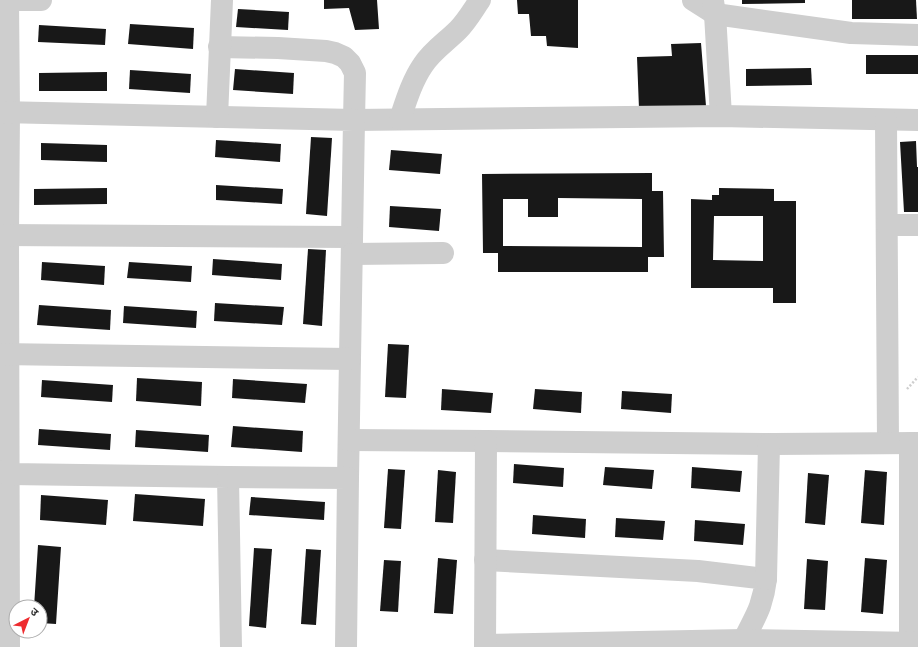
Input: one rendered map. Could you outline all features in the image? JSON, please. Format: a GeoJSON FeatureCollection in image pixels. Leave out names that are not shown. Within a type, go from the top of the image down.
{"type":"FeatureCollection","features":[{"type":"Feature","properties":{"kind":"street"},"geometry":{"type":"LineString","coordinates":[[9,647],[4,473],[5,112],[8,0],[41,0]]}},
{"type":"Feature","properties":{"kind":"street"},"geometry":{"type":"LineString","coordinates":[[217,116],[222,0]]}},
{"type":"Feature","properties":{"kind":"street"},"geometry":{"type":"LineString","coordinates":[[400,119],[412,83],[423,65],[432,53],[461,27],[480,0]]}},
{"type":"Feature","properties":{"kind":"street"},"geometry":{"type":"LineString","coordinates":[[693,0],[714,7],[850,32],[918,35]]}},
{"type":"Feature","properties":{"kind":"street"},"geometry":{"type":"LineString","coordinates":[[714,7],[721,116]]}},
{"type":"Feature","properties":{"kind":"street"},"geometry":{"type":"LineString","coordinates":[[219,47],[278,48],[326,51],[344,57],[350,63],[355,73],[346,647]]}},
{"type":"Feature","properties":{"kind":"street"},"geometry":{"type":"LineString","coordinates":[[5,112],[354,120],[721,116],[918,120]]}},
{"type":"Feature","properties":{"kind":"street"},"geometry":{"type":"LineString","coordinates":[[886,120],[888,443]]}},
{"type":"Feature","properties":{"kind":"street"},"geometry":{"type":"LineString","coordinates":[[887,225],[918,225]]}},
{"type":"Feature","properties":{"kind":"street"},"geometry":{"type":"LineString","coordinates":[[4,235],[352,246],[443,253]]}},
{"type":"Feature","properties":{"kind":"street"},"geometry":{"type":"LineString","coordinates":[[4,354],[350,359]]}},
{"type":"Feature","properties":{"kind":"street"},"geometry":{"type":"LineString","coordinates":[[349,440],[486,441],[769,444],[914,443],[914,643],[485,646],[486,441]]}},
{"type":"Feature","properties":{"kind":"street"},"geometry":{"type":"LineString","coordinates":[[743,643],[760,607],[766,579],[769,444]]}},
{"type":"Feature","properties":{"kind":"street"},"geometry":{"type":"LineString","coordinates":[[4,473],[348,478]]}},
{"type":"Feature","properties":{"kind":"street"},"geometry":{"type":"LineString","coordinates":[[228,477],[231,647]]}},
{"type":"Feature","properties":{"kind":"street"},"geometry":{"type":"LineString","coordinates":[[485,560],[698,571],[766,579]]}},
{"type":"Feature","properties":{"kind":"building"},"geometry":{"type":"Polygon","coordinates":[[[324,0],[377,0],[379,29],[355,30],[349,8],[324,9],[324,0]]]}},
{"type":"Feature","properties":{"kind":"building"},"geometry":{"type":"Polygon","coordinates":[[[517,0],[578,0],[578,48],[547,46],[546,36],[531,36],[529,14],[518,14],[517,0]]]}},
{"type":"Feature","properties":{"kind":"building"},"geometry":{"type":"Polygon","coordinates":[[[742,0],[805,0],[805,3],[742,4],[742,0]]]}},
{"type":"Feature","properties":{"kind":"building"},"geometry":{"type":"Polygon","coordinates":[[[852,0],[916,0],[917,19],[852,19],[852,0]]]}},
{"type":"Feature","properties":{"kind":"building"},"geometry":{"type":"Polygon","coordinates":[[[238,9],[289,12],[288,30],[236,27],[238,9]]]}},
{"type":"Feature","properties":{"kind":"building"},"geometry":{"type":"Polygon","coordinates":[[[130,24],[194,28],[193,49],[128,44],[130,24]]]}},
{"type":"Feature","properties":{"kind":"building"},"geometry":{"type":"Polygon","coordinates":[[[39,25],[106,29],[105,45],[38,42],[39,25]]]}},
{"type":"Feature","properties":{"kind":"building"},"geometry":{"type":"Polygon","coordinates":[[[701,43],[706,106],[639,109],[637,57],[672,56],[671,44],[701,43]]]}},
{"type":"Feature","properties":{"kind":"building"},"geometry":{"type":"Polygon","coordinates":[[[866,55],[918,55],[918,74],[866,74],[866,55]]]}},
{"type":"Feature","properties":{"kind":"building"},"geometry":{"type":"Polygon","coordinates":[[[811,68],[812,85],[746,86],[746,69],[811,68]]]}},
{"type":"Feature","properties":{"kind":"building"},"geometry":{"type":"Polygon","coordinates":[[[235,69],[294,73],[293,94],[233,90],[235,69]]]}},
{"type":"Feature","properties":{"kind":"building"},"geometry":{"type":"Polygon","coordinates":[[[130,70],[191,74],[190,93],[129,89],[130,70]]]}},
{"type":"Feature","properties":{"kind":"building"},"geometry":{"type":"Polygon","coordinates":[[[107,72],[107,91],[39,91],[39,73],[107,72]]]}},
{"type":"Feature","properties":{"kind":"building"},"geometry":{"type":"Polygon","coordinates":[[[311,137],[332,138],[327,216],[306,214],[311,137]]]}},
{"type":"Feature","properties":{"kind":"building"},"geometry":{"type":"Polygon","coordinates":[[[216,140],[281,144],[280,162],[215,157],[216,140]]]}},
{"type":"Feature","properties":{"kind":"building"},"geometry":{"type":"Polygon","coordinates":[[[916,141],[918,167],[918,212],[904,212],[900,142],[916,141]]]}},
{"type":"Feature","properties":{"kind":"building"},"geometry":{"type":"Polygon","coordinates":[[[41,143],[107,145],[107,162],[41,160],[41,143]]]}},
{"type":"Feature","properties":{"kind":"building"},"geometry":{"type":"Polygon","coordinates":[[[391,150],[442,154],[440,174],[389,170],[391,150]]]}},
{"type":"Feature","properties":{"kind":"building"},"geometry":{"type":"Polygon","coordinates":[[[652,173],[652,191],[663,191],[664,257],[648,257],[648,272],[498,272],[498,253],[483,253],[482,174],[652,173]],[[558,198],[558,217],[528,217],[528,199],[503,199],[503,246],[642,247],[642,199],[558,198]]]}},
{"type":"Feature","properties":{"kind":"building"},"geometry":{"type":"Polygon","coordinates":[[[216,185],[283,189],[282,204],[216,200],[216,185]]]}},
{"type":"Feature","properties":{"kind":"building"},"geometry":{"type":"Polygon","coordinates":[[[107,188],[107,204],[34,205],[34,189],[107,188]]]}},
{"type":"Feature","properties":{"kind":"building"},"geometry":{"type":"Polygon","coordinates":[[[719,188],[774,189],[774,201],[796,201],[796,303],[773,303],[773,288],[691,288],[691,199],[712,200],[712,195],[719,195],[719,188]],[[714,216],[713,260],[763,261],[763,216],[714,216]]]}},
{"type":"Feature","properties":{"kind":"building"},"geometry":{"type":"Polygon","coordinates":[[[390,206],[441,209],[439,231],[389,227],[390,206]]]}},
{"type":"Feature","properties":{"kind":"building"},"geometry":{"type":"Polygon","coordinates":[[[308,249],[326,250],[322,326],[303,324],[308,249]]]}},
{"type":"Feature","properties":{"kind":"building"},"geometry":{"type":"Polygon","coordinates":[[[213,259],[282,264],[281,280],[212,275],[213,259]]]}},
{"type":"Feature","properties":{"kind":"building"},"geometry":{"type":"Polygon","coordinates":[[[42,262],[105,266],[104,285],[41,280],[42,262]]]}},
{"type":"Feature","properties":{"kind":"building"},"geometry":{"type":"Polygon","coordinates":[[[129,262],[192,266],[191,282],[127,278],[129,262]]]}},
{"type":"Feature","properties":{"kind":"building"},"geometry":{"type":"Polygon","coordinates":[[[215,303],[284,307],[282,325],[214,321],[215,303]]]}},
{"type":"Feature","properties":{"kind":"building"},"geometry":{"type":"Polygon","coordinates":[[[39,305],[111,310],[110,330],[37,325],[39,305]]]}},
{"type":"Feature","properties":{"kind":"building"},"geometry":{"type":"Polygon","coordinates":[[[124,306],[197,311],[196,328],[123,323],[124,306]]]}},
{"type":"Feature","properties":{"kind":"building"},"geometry":{"type":"Polygon","coordinates":[[[388,344],[409,345],[406,398],[385,397],[388,344]]]}},
{"type":"Feature","properties":{"kind":"building"},"geometry":{"type":"Polygon","coordinates":[[[137,378],[202,382],[201,406],[136,401],[137,378]]]}},
{"type":"Feature","properties":{"kind":"building"},"geometry":{"type":"Polygon","coordinates":[[[233,379],[307,384],[305,403],[232,398],[233,379]]]}},
{"type":"Feature","properties":{"kind":"building"},"geometry":{"type":"Polygon","coordinates":[[[42,380],[113,385],[112,402],[41,397],[42,380]]]}},
{"type":"Feature","properties":{"kind":"building"},"geometry":{"type":"Polygon","coordinates":[[[442,389],[493,393],[491,413],[441,410],[442,389]]]}},
{"type":"Feature","properties":{"kind":"building"},"geometry":{"type":"Polygon","coordinates":[[[535,389],[582,392],[581,413],[533,409],[535,389]]]}},
{"type":"Feature","properties":{"kind":"building"},"geometry":{"type":"Polygon","coordinates":[[[622,391],[672,394],[671,413],[621,409],[622,391]]]}},
{"type":"Feature","properties":{"kind":"building"},"geometry":{"type":"Polygon","coordinates":[[[233,426],[303,431],[302,452],[231,447],[233,426]]]}},
{"type":"Feature","properties":{"kind":"building"},"geometry":{"type":"Polygon","coordinates":[[[39,429],[111,434],[110,450],[38,445],[39,429]]]}},
{"type":"Feature","properties":{"kind":"building"},"geometry":{"type":"Polygon","coordinates":[[[136,430],[209,435],[208,452],[135,447],[136,430]]]}},
{"type":"Feature","properties":{"kind":"building"},"geometry":{"type":"Polygon","coordinates":[[[514,464],[564,468],[563,487],[513,483],[514,464]]]}},
{"type":"Feature","properties":{"kind":"building"},"geometry":{"type":"Polygon","coordinates":[[[605,467],[654,470],[652,489],[603,485],[605,467]]]}},
{"type":"Feature","properties":{"kind":"building"},"geometry":{"type":"Polygon","coordinates":[[[692,467],[742,471],[740,492],[691,488],[692,467]]]}},
{"type":"Feature","properties":{"kind":"building"},"geometry":{"type":"Polygon","coordinates":[[[388,469],[405,470],[401,529],[384,528],[388,469]]]}},
{"type":"Feature","properties":{"kind":"building"},"geometry":{"type":"Polygon","coordinates":[[[438,470],[456,472],[453,523],[435,522],[438,470]]]}},
{"type":"Feature","properties":{"kind":"building"},"geometry":{"type":"Polygon","coordinates":[[[865,470],[887,472],[884,525],[861,523],[865,470]]]}},
{"type":"Feature","properties":{"kind":"building"},"geometry":{"type":"Polygon","coordinates":[[[808,473],[829,475],[825,525],[805,523],[808,473]]]}},
{"type":"Feature","properties":{"kind":"building"},"geometry":{"type":"Polygon","coordinates":[[[135,494],[205,499],[203,526],[133,521],[135,494]]]}},
{"type":"Feature","properties":{"kind":"building"},"geometry":{"type":"Polygon","coordinates":[[[41,495],[108,500],[106,525],[40,520],[41,495]]]}},
{"type":"Feature","properties":{"kind":"building"},"geometry":{"type":"Polygon","coordinates":[[[251,497],[325,502],[324,520],[249,515],[251,497]]]}},
{"type":"Feature","properties":{"kind":"building"},"geometry":{"type":"Polygon","coordinates":[[[533,515],[586,519],[585,538],[532,534],[533,515]]]}},
{"type":"Feature","properties":{"kind":"building"},"geometry":{"type":"Polygon","coordinates":[[[616,518],[665,521],[663,540],[615,537],[616,518]]]}},
{"type":"Feature","properties":{"kind":"building"},"geometry":{"type":"Polygon","coordinates":[[[695,520],[745,524],[743,545],[694,541],[695,520]]]}},
{"type":"Feature","properties":{"kind":"building"},"geometry":{"type":"Polygon","coordinates":[[[38,545],[61,547],[56,624],[48,624],[48,599],[35,599],[38,545]]]}},
{"type":"Feature","properties":{"kind":"building"},"geometry":{"type":"Polygon","coordinates":[[[254,548],[272,549],[266,628],[249,626],[254,548]]]}},
{"type":"Feature","properties":{"kind":"building"},"geometry":{"type":"Polygon","coordinates":[[[306,549],[321,550],[316,625],[301,624],[306,549]]]}},
{"type":"Feature","properties":{"kind":"building"},"geometry":{"type":"Polygon","coordinates":[[[438,558],[457,560],[453,614],[434,613],[438,558]]]}},
{"type":"Feature","properties":{"kind":"building"},"geometry":{"type":"Polygon","coordinates":[[[865,558],[887,560],[883,614],[861,612],[865,558]]]}},
{"type":"Feature","properties":{"kind":"building"},"geometry":{"type":"Polygon","coordinates":[[[807,559],[828,561],[825,610],[804,609],[807,559]]]}},
{"type":"Feature","properties":{"kind":"building"},"geometry":{"type":"Polygon","coordinates":[[[384,560],[401,561],[398,612],[380,611],[384,560]]]}}]}
